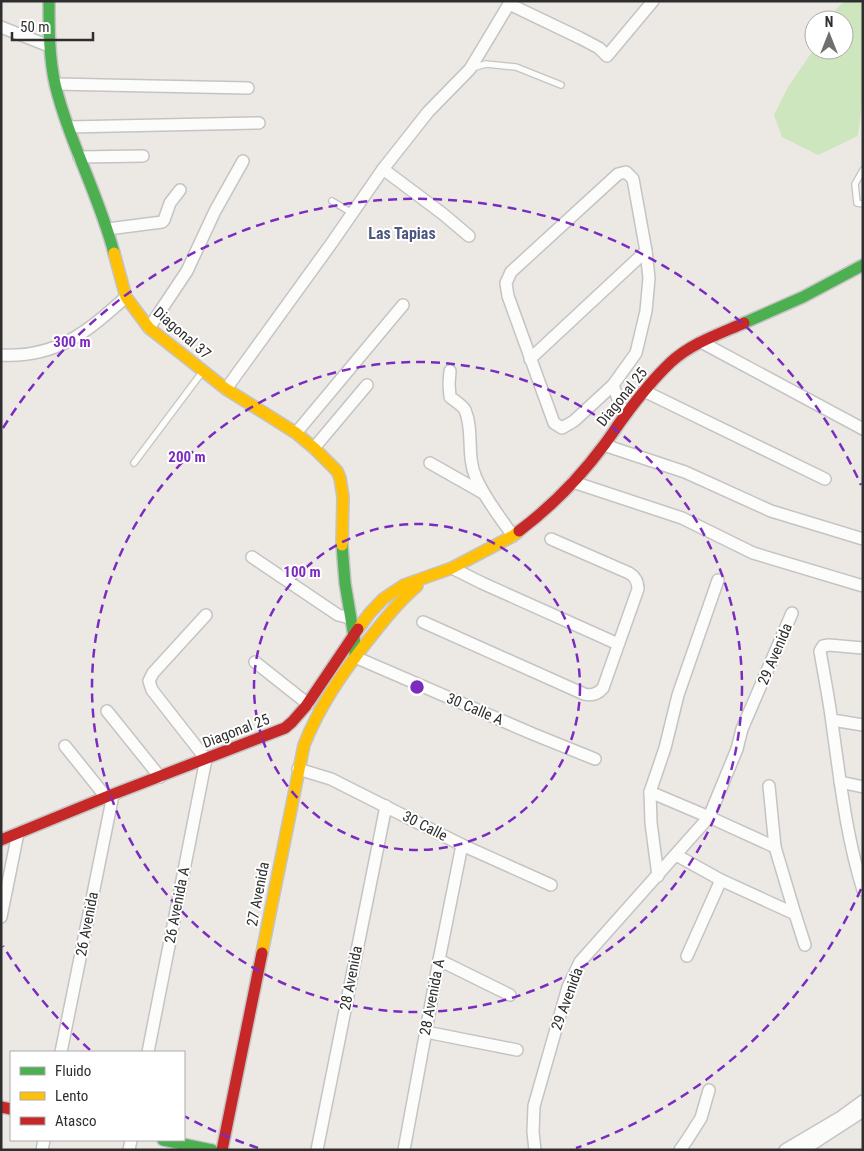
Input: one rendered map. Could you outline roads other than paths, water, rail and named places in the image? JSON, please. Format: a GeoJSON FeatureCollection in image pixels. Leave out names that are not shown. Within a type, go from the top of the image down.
{"type":"FeatureCollection","features":[{"type":"Feature","properties":{"kind":"main road","name":"Diagonal 37"},"geometry":{"type":"LineString","coordinates":[[48,1],[48,46],[55,84],[68,127],[108,230],[126,297],[149,328],[226,389],[296,433],[337,471],[342,483],[342,550],[350,618],[354,635],[355,657]]}},
{"type":"Feature","properties":{"kind":"main road","name":"Diagonal 25"},"geometry":{"type":"LineString","coordinates":[[1,840],[285,728],[308,704],[369,614],[383,599],[404,586],[452,568],[513,536],[530,523],[573,482],[604,445],[644,391],[671,362],[701,342],[804,297],[863,265]]}},
{"type":"Feature","properties":{"kind":"main road","name":"Diagonal 25"},"geometry":{"type":"LineString","coordinates":[[355,657],[390,611],[408,593],[428,578]]}},
{"type":"Feature","properties":{"kind":"main road","name":"27 Avenida"},"geometry":{"type":"LineString","coordinates":[[222,1150],[302,751],[308,733],[320,710],[334,686],[355,657]]}},
{"type":"Feature","properties":{"kind":"main road"},"geometry":{"type":"LineString","coordinates":[[292,722],[308,733]]}},
{"type":"Feature","properties":{"kind":"main road"},"geometry":{"type":"LineString","coordinates":[[168,1141],[212,1150]]}},
{"type":"Feature","properties":{"kind":"street"},"geometry":{"type":"LineString","coordinates":[[226,389],[383,169],[428,112],[470,69],[509,4],[599,48],[607,56],[653,1]]}},
{"type":"Feature","properties":{"kind":"street"},"geometry":{"type":"LineString","coordinates":[[1,27],[48,46]]}},
{"type":"Feature","properties":{"kind":"street"},"geometry":{"type":"LineString","coordinates":[[55,84],[248,88]]}},
{"type":"Feature","properties":{"kind":"street"},"geometry":{"type":"LineString","coordinates":[[68,127],[259,123]]}},
{"type":"Feature","properties":{"kind":"street"},"geometry":{"type":"LineString","coordinates":[[79,157],[143,156]]}},
{"type":"Feature","properties":{"kind":"street"},"geometry":{"type":"LineString","coordinates":[[149,328],[187,271],[220,201],[243,161]]}},
{"type":"Feature","properties":{"kind":"street"},"geometry":{"type":"LineString","coordinates":[[383,169],[469,236]]}},
{"type":"Feature","properties":{"kind":"street"},"geometry":{"type":"LineString","coordinates":[[626,172],[633,179],[649,278],[646,311],[636,353],[613,385],[574,421],[562,428],[554,423],[530,359],[508,296],[506,284],[510,272],[618,174],[626,172]]}},
{"type":"Feature","properties":{"kind":"street"},"geometry":{"type":"LineString","coordinates":[[108,230],[162,222],[170,203],[180,190]]}},
{"type":"Feature","properties":{"kind":"street"},"geometry":{"type":"LineString","coordinates":[[530,359],[646,252]]}},
{"type":"Feature","properties":{"kind":"street"},"geometry":{"type":"LineString","coordinates":[[1,355],[14,356],[38,353],[60,346],[81,334],[108,314],[126,297]]}},
{"type":"Feature","properties":{"kind":"street"},"geometry":{"type":"LineString","coordinates":[[296,433],[404,305]]}},
{"type":"Feature","properties":{"kind":"street"},"geometry":{"type":"LineString","coordinates":[[701,342],[863,429]]}},
{"type":"Feature","properties":{"kind":"street"},"geometry":{"type":"LineString","coordinates":[[450,372],[450,397],[464,408],[469,428],[471,459],[475,476],[513,536]]}},
{"type":"Feature","properties":{"kind":"street"},"geometry":{"type":"LineString","coordinates":[[314,448],[367,385]]}},
{"type":"Feature","properties":{"kind":"street"},"geometry":{"type":"LineString","coordinates":[[613,385],[624,416]]}},
{"type":"Feature","properties":{"kind":"street"},"geometry":{"type":"LineString","coordinates":[[644,391],[825,479]]}},
{"type":"Feature","properties":{"kind":"street"},"geometry":{"type":"LineString","coordinates":[[604,445],[685,472],[771,511],[863,539]]}},
{"type":"Feature","properties":{"kind":"street"},"geometry":{"type":"LineString","coordinates":[[430,462],[484,493]]}},
{"type":"Feature","properties":{"kind":"street"},"geometry":{"type":"LineString","coordinates":[[573,482],[682,518],[753,554],[863,586]]}},
{"type":"Feature","properties":{"kind":"street"},"geometry":{"type":"LineString","coordinates":[[424,622],[584,694],[596,694],[603,688],[638,589],[636,578],[629,573],[551,539]]}},
{"type":"Feature","properties":{"kind":"street"},"geometry":{"type":"LineString","coordinates":[[252,557],[338,615],[350,618]]}},
{"type":"Feature","properties":{"kind":"street"},"geometry":{"type":"LineString","coordinates":[[452,568],[618,644]]}},
{"type":"Feature","properties":{"kind":"street"},"geometry":{"type":"LineString","coordinates":[[658,876],[651,823],[650,792],[665,748],[678,694],[718,580]]}},
{"type":"Feature","properties":{"kind":"street","name":"29 Avenida"},"geometry":{"type":"LineString","coordinates":[[535,1150],[533,1132],[534,1106],[568,987],[580,962],[709,817],[737,749],[742,729],[792,613]]}},
{"type":"Feature","properties":{"kind":"street"},"geometry":{"type":"LineString","coordinates":[[206,615],[153,673],[149,681],[152,690],[206,759]]}},
{"type":"Feature","properties":{"kind":"street"},"geometry":{"type":"LineString","coordinates":[[863,648],[828,645],[823,646],[820,651],[840,782],[859,863],[863,890]]}},
{"type":"Feature","properties":{"kind":"street","name":"30 Calle A"},"geometry":{"type":"LineString","coordinates":[[355,657],[533,734],[596,759]]}},
{"type":"Feature","properties":{"kind":"street"},"geometry":{"type":"LineString","coordinates":[[255,662],[308,704]]}},
{"type":"Feature","properties":{"kind":"street"},"geometry":{"type":"LineString","coordinates":[[107,711],[160,777]]}},
{"type":"Feature","properties":{"kind":"street"},"geometry":{"type":"LineString","coordinates":[[832,720],[863,725]]}},
{"type":"Feature","properties":{"kind":"street"},"geometry":{"type":"LineString","coordinates":[[65,746],[109,796]]}},
{"type":"Feature","properties":{"kind":"street","name":"26 Avenida A"},"geometry":{"type":"LineString","coordinates":[[148,1051],[206,759]]}},
{"type":"Feature","properties":{"kind":"street","name":"30 Calle"},"geometry":{"type":"LineString","coordinates":[[298,769],[332,779],[462,845],[551,885]]}},
{"type":"Feature","properties":{"kind":"street"},"geometry":{"type":"LineString","coordinates":[[840,782],[863,787]]}},
{"type":"Feature","properties":{"kind":"street"},"geometry":{"type":"LineString","coordinates":[[769,786],[775,847],[805,944]]}},
{"type":"Feature","properties":{"kind":"street"},"geometry":{"type":"LineString","coordinates":[[650,792],[775,847]]}},
{"type":"Feature","properties":{"kind":"street","name":"26 Avenida"},"geometry":{"type":"LineString","coordinates":[[62,1051],[109,796]]}},
{"type":"Feature","properties":{"kind":"street","name":"28 Avenida"},"geometry":{"type":"LineString","coordinates":[[317,1150],[386,806]]}},
{"type":"Feature","properties":{"kind":"street"},"geometry":{"type":"LineString","coordinates":[[1,917],[18,833]]}},
{"type":"Feature","properties":{"kind":"street","name":"28 Avenida A"},"geometry":{"type":"LineString","coordinates":[[404,1150],[462,845]]}},
{"type":"Feature","properties":{"kind":"street"},"geometry":{"type":"LineString","coordinates":[[676,854],[721,880],[795,914]]}},
{"type":"Feature","properties":{"kind":"street"},"geometry":{"type":"LineString","coordinates":[[687,956],[721,880]]}},
{"type":"Feature","properties":{"kind":"street"},"geometry":{"type":"LineString","coordinates":[[439,960],[510,995]]}},
{"type":"Feature","properties":{"kind":"street"},"geometry":{"type":"LineString","coordinates":[[426,1032],[517,1050]]}},
{"type":"Feature","properties":{"kind":"street"},"geometry":{"type":"LineString","coordinates":[[680,1150],[701,1118],[708,1090]]}},
{"type":"Feature","properties":{"kind":"street"},"geometry":{"type":"LineString","coordinates":[[785,1150],[841,1117],[863,1101]]}},
{"type":"Feature","properties":{"kind":"street"},"geometry":{"type":"LineString","coordinates":[[803,1150],[823,1144],[863,1111]]}},
{"type":"Feature","properties":{"kind":"lane"},"geometry":{"type":"LineString","coordinates":[[470,69],[486,64],[516,67],[561,85]]}},
{"type":"Feature","properties":{"kind":"lane"},"geometry":{"type":"LineString","coordinates":[[863,170],[856,184],[857,202],[863,204]]}},
{"type":"Feature","properties":{"kind":"lane"},"geometry":{"type":"LineString","coordinates":[[332,201],[352,213]]}},
{"type":"Feature","properties":{"kind":"lane"},"geometry":{"type":"LineString","coordinates":[[134,464],[203,370]]}},
{"type":"Feature","properties":{"kind":"district","name":"Las Tapias"},"geometry":{"type":"Point","coordinates":[402,233]}}]}
